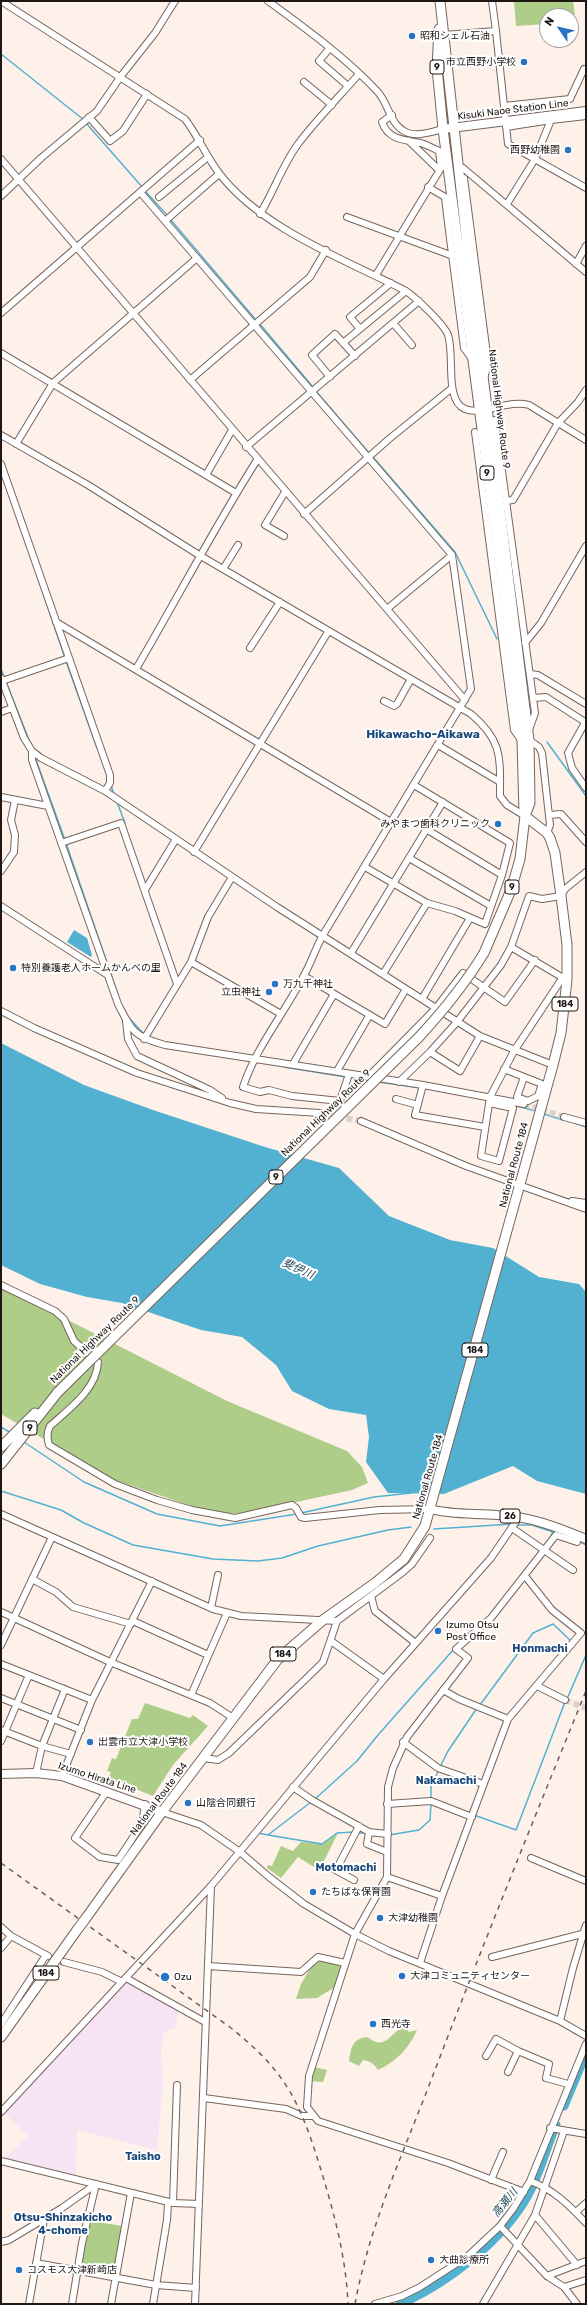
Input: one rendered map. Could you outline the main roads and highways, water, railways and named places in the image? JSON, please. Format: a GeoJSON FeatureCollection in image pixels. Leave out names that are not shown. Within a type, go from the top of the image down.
{"type":"FeatureCollection","features":[{"type":"Feature","properties":{"kind":"highway","name":"National Highway Route 9"},"geometry":{"type":"LineString","coordinates":[[1,1447],[419,1037],[453,999],[484,953],[511,890],[520,859],[525,816],[530,803],[526,741],[514,676],[472,359],[460,166],[440,2]]}},
{"type":"Feature","properties":{"kind":"highway","name":"National Highway Route 9"},"geometry":{"type":"LineString","coordinates":[[440,2],[437,68],[443,130],[453,206],[484,380],[510,582],[522,642],[529,730],[526,741]]}},
{"type":"Feature","properties":{"kind":"highway","name":"National Route 184"},"geometry":{"type":"LineString","coordinates":[[1,2037],[162,1812],[278,1659],[323,1620],[375,1583],[404,1560],[418,1540],[432,1505],[517,1200],[519,1186],[561,1033],[567,945],[555,853],[547,833],[525,816]]}},
{"type":"Feature","properties":{"kind":"highway","name":"9"},"geometry":{"type":"LineString","coordinates":[[1,1464],[58,1392]]}},
{"type":"Feature","properties":{"kind":"main road","name":"Kisuki Naoe Station Line"},"geometry":{"type":"LineString","coordinates":[[443,130],[455,127],[506,124],[586,111]]}},
{"type":"Feature","properties":{"kind":"main road","name":"26"},"geometry":{"type":"LineString","coordinates":[[432,1505],[451,1513],[519,1517],[542,1522],[586,1539]]}},
{"type":"Feature","properties":{"kind":"main road","name":"Izumo Hirata Line"},"geometry":{"type":"LineString","coordinates":[[1,1774],[36,1772],[62,1776],[145,1804],[162,1812]]}},
{"type":"Feature","properties":{"kind":"water"},"geometry":{"type":"Polygon","coordinates":[[[74,930],[87,938],[92,955],[91,957],[67,942],[74,930]]]}},
{"type":"Feature","properties":{"kind":"water","name":"斐伊川"},"geometry":{"type":"Polygon","coordinates":[[[1,1043],[84,1085],[153,1110],[265,1147],[339,1168],[389,1216],[450,1240],[493,1248],[539,1277],[579,1284],[586,1292],[586,1494],[537,1481],[513,1466],[444,1494],[388,1493],[366,1462],[369,1437],[366,1415],[329,1409],[292,1391],[276,1365],[242,1337],[201,1330],[122,1303],[87,1297],[40,1284],[1,1265],[1,1043]]]}},
{"type":"Feature","properties":{"kind":"waterway"},"geometry":{"type":"LineString","coordinates":[[1,54],[84,120]]}},
{"type":"Feature","properties":{"kind":"waterway"},"geometry":{"type":"LineString","coordinates":[[86,123],[143,188]]}},
{"type":"Feature","properties":{"kind":"waterway"},"geometry":{"type":"LineString","coordinates":[[145,191],[168,216]]}},
{"type":"Feature","properties":{"kind":"waterway"},"geometry":{"type":"LineString","coordinates":[[170,219],[256,320]]}},
{"type":"Feature","properties":{"kind":"waterway"},"geometry":{"type":"LineString","coordinates":[[259,323],[313,387]]}},
{"type":"Feature","properties":{"kind":"waterway"},"geometry":{"type":"LineString","coordinates":[[315,390],[370,454]]}},
{"type":"Feature","properties":{"kind":"waterway"},"geometry":{"type":"LineString","coordinates":[[373,457],[455,552],[497,639]]}},
{"type":"Feature","properties":{"kind":"waterway"},"geometry":{"type":"LineString","coordinates":[[35,569],[65,658]]}},
{"type":"Feature","properties":{"kind":"waterway"},"geometry":{"type":"LineString","coordinates":[[66,661],[97,748]]}},
{"type":"Feature","properties":{"kind":"waterway"},"geometry":{"type":"LineString","coordinates":[[1,669],[5,679]]}},
{"type":"Feature","properties":{"kind":"waterway"},"geometry":{"type":"LineString","coordinates":[[6,682],[29,740]]}},
{"type":"Feature","properties":{"kind":"waterway"},"geometry":{"type":"LineString","coordinates":[[547,742],[586,796]]}},
{"type":"Feature","properties":{"kind":"waterway"},"geometry":{"type":"LineString","coordinates":[[35,757],[65,840]]}},
{"type":"Feature","properties":{"kind":"waterway"},"geometry":{"type":"LineString","coordinates":[[111,785],[114,795]]}},
{"type":"Feature","properties":{"kind":"waterway"},"geometry":{"type":"LineString","coordinates":[[117,802],[125,823],[123,824]]}},
{"type":"Feature","properties":{"kind":"waterway"},"geometry":{"type":"LineString","coordinates":[[66,843],[118,995]]}},
{"type":"Feature","properties":{"kind":"waterway"},"geometry":{"type":"LineString","coordinates":[[129,1018],[144,1034]]}},
{"type":"Feature","properties":{"kind":"waterway"},"geometry":{"type":"LineString","coordinates":[[284,1067],[346,1077]]}},
{"type":"Feature","properties":{"kind":"waterway"},"geometry":{"type":"LineString","coordinates":[[349,1077],[367,1080]]}},
{"type":"Feature","properties":{"kind":"waterway"},"geometry":{"type":"LineString","coordinates":[[379,1082],[421,1088]]}},
{"type":"Feature","properties":{"kind":"waterway"},"geometry":{"type":"LineString","coordinates":[[513,1105],[536,1111]]}},
{"type":"Feature","properties":{"kind":"waterway"},"geometry":{"type":"LineString","coordinates":[[544,1114],[563,1120]]}},
{"type":"Feature","properties":{"kind":"waterway"},"geometry":{"type":"LineString","coordinates":[[569,1121],[586,1127]]}},
{"type":"Feature","properties":{"kind":"waterway"},"geometry":{"type":"LineString","coordinates":[[1,1427],[11,1433]]}},
{"type":"Feature","properties":{"kind":"waterway"},"geometry":{"type":"LineString","coordinates":[[24,1442],[84,1482],[157,1514],[220,1526],[297,1514]]}},
{"type":"Feature","properties":{"kind":"waterway"},"geometry":{"type":"LineString","coordinates":[[1,1491],[61,1510],[84,1523],[133,1545],[213,1559],[258,1561],[282,1558],[318,1546],[388,1530],[411,1527]]}},
{"type":"Feature","properties":{"kind":"waterway"},"geometry":{"type":"LineString","coordinates":[[301,1513],[374,1497],[411,1493]]}},
{"type":"Feature","properties":{"kind":"waterway"},"geometry":{"type":"LineString","coordinates":[[434,1529],[512,1524]]}},
{"type":"Feature","properties":{"kind":"waterway"},"geometry":{"type":"LineString","coordinates":[[515,1525],[532,1525],[556,1533]]}},
{"type":"Feature","properties":{"kind":"waterway"},"geometry":{"type":"LineString","coordinates":[[550,1538],[553,1531]]}},
{"type":"Feature","properties":{"kind":"waterway"},"geometry":{"type":"LineString","coordinates":[[579,1541],[586,1545]]}},
{"type":"Feature","properties":{"kind":"waterway"},"geometry":{"type":"LineString","coordinates":[[480,1705],[533,1633],[553,1624],[571,1641]]}},
{"type":"Feature","properties":{"kind":"waterway"},"geometry":{"type":"LineString","coordinates":[[315,1799],[357,1761],[454,1649]]}},
{"type":"Feature","properties":{"kind":"waterway"},"geometry":{"type":"LineString","coordinates":[[567,1699],[586,1655]]}},
{"type":"Feature","properties":{"kind":"waterway"},"geometry":{"type":"LineString","coordinates":[[474,1815],[516,1830],[565,1702]]}},
{"type":"Feature","properties":{"kind":"waterway"},"geometry":{"type":"LineString","coordinates":[[440,1767],[448,1751],[477,1708]]}},
{"type":"Feature","properties":{"kind":"waterway"},"geometry":{"type":"LineString","coordinates":[[431,1799],[431,1786],[439,1770]]}},
{"type":"Feature","properties":{"kind":"waterway"},"geometry":{"type":"LineString","coordinates":[[258,1833],[268,1835],[311,1802]]}},
{"type":"Feature","properties":{"kind":"waterway"},"geometry":{"type":"LineString","coordinates":[[389,1835],[419,1830],[430,1820],[431,1803]]}},
{"type":"Feature","properties":{"kind":"waterway"},"geometry":{"type":"LineString","coordinates":[[268,1835],[322,1844],[337,1833],[354,1832]]}},
{"type":"Feature","properties":{"kind":"waterway"},"geometry":{"type":"LineString","coordinates":[[358,1833],[366,1833]]}},
{"type":"Feature","properties":{"kind":"waterway","name":"高瀬川"},"geometry":{"type":"LineString","coordinates":[[564,2106],[586,2053]]}},
{"type":"Feature","properties":{"kind":"waterway","name":"高瀬川"},"geometry":{"type":"LineString","coordinates":[[400,2304],[455,2273],[489,2244],[504,2228],[528,2195],[556,2125]]}},
{"type":"Feature","properties":{"kind":"tunnel"},"geometry":{"type":"LineString","coordinates":[[524,1104],[564,1117]]}},
{"type":"Feature","properties":{"kind":"tunnel"},"geometry":{"type":"LineString","coordinates":[[320,1113],[361,1121]]}},
{"type":"Feature","properties":{"kind":"tunnel"},"geometry":{"type":"LineString","coordinates":[[565,1700],[586,1708]]}},
{"type":"Feature","properties":{"kind":"railway"},"geometry":{"type":"LineString","coordinates":[[355,2304],[361,2275],[387,2192],[487,1936],[586,1691]]}},
{"type":"Feature","properties":{"kind":"railway"},"geometry":{"type":"LineString","coordinates":[[1,1863],[231,2028],[249,2043],[274,2069],[288,2088],[298,2107],[317,2158],[330,2201],[342,2252],[348,2304]]}},
{"type":"Feature","properties":{"kind":"place","name":"昭和シェル石油"},"geometry":{"type":"Point","coordinates":[412,36]}},
{"type":"Feature","properties":{"kind":"place","name":"市立西野小学校"},"geometry":{"type":"Point","coordinates":[524,62]}},
{"type":"Feature","properties":{"kind":"place","name":"西野幼稚園"},"geometry":{"type":"Point","coordinates":[568,150]}},
{"type":"Feature","properties":{"kind":"place","name":"みやまつ歯科クリニック"},"geometry":{"type":"Point","coordinates":[498,824]}},
{"type":"Feature","properties":{"kind":"place","name":"特別養護老人ホームかんべの里"},"geometry":{"type":"Point","coordinates":[13,968]}},
{"type":"Feature","properties":{"kind":"place","name":"万九千神社"},"geometry":{"type":"Point","coordinates":[275,984]}},
{"type":"Feature","properties":{"kind":"place","name":"立虫神社"},"geometry":{"type":"Point","coordinates":[269,992]}},
{"type":"Feature","properties":{"kind":"place","name":"Izumo Otsu Post Office"},"geometry":{"type":"Point","coordinates":[438,1631]}},
{"type":"Feature","properties":{"kind":"place","name":"出雲市立大津小学校"},"geometry":{"type":"Point","coordinates":[90,1742]}},
{"type":"Feature","properties":{"kind":"place","name":"山陰合同銀行"},"geometry":{"type":"Point","coordinates":[188,1803]}},
{"type":"Feature","properties":{"kind":"place","name":"たちばな保育園"},"geometry":{"type":"Point","coordinates":[313,1892]}},
{"type":"Feature","properties":{"kind":"place","name":"大津幼稚園"},"geometry":{"type":"Point","coordinates":[380,1918]}},
{"type":"Feature","properties":{"kind":"place","name":"大津コミュニティセンター"},"geometry":{"type":"Point","coordinates":[402,1976]}},
{"type":"Feature","properties":{"kind":"place","name":"Ozu"},"geometry":{"type":"Point","coordinates":[165,1977]}},
{"type":"Feature","properties":{"kind":"place","name":"西光寺"},"geometry":{"type":"Point","coordinates":[373,2024]}},
{"type":"Feature","properties":{"kind":"place","name":"大曲診療所"},"geometry":{"type":"Point","coordinates":[431,2260]}},
{"type":"Feature","properties":{"kind":"place","name":"コスモス大津新崎店"},"geometry":{"type":"Point","coordinates":[19,2270]}},
{"type":"Feature","properties":{"kind":"district","name":"Hikawacho-Aikawa"},"geometry":{"type":"Point","coordinates":[423,735]}},
{"type":"Feature","properties":{"kind":"district","name":"Honmachi"},"geometry":{"type":"Point","coordinates":[540,1649]}},
{"type":"Feature","properties":{"kind":"district","name":"Nakamachi"},"geometry":{"type":"Point","coordinates":[446,1781]}},
{"type":"Feature","properties":{"kind":"district","name":"Motomachi"},"geometry":{"type":"Point","coordinates":[346,1868]}},
{"type":"Feature","properties":{"kind":"district","name":"Taisho"},"geometry":{"type":"Point","coordinates":[143,2157]}},
{"type":"Feature","properties":{"kind":"district","name":"Otsu-Shinzakicho 4-chome"},"geometry":{"type":"Point","coordinates":[63,2224]}}]}
